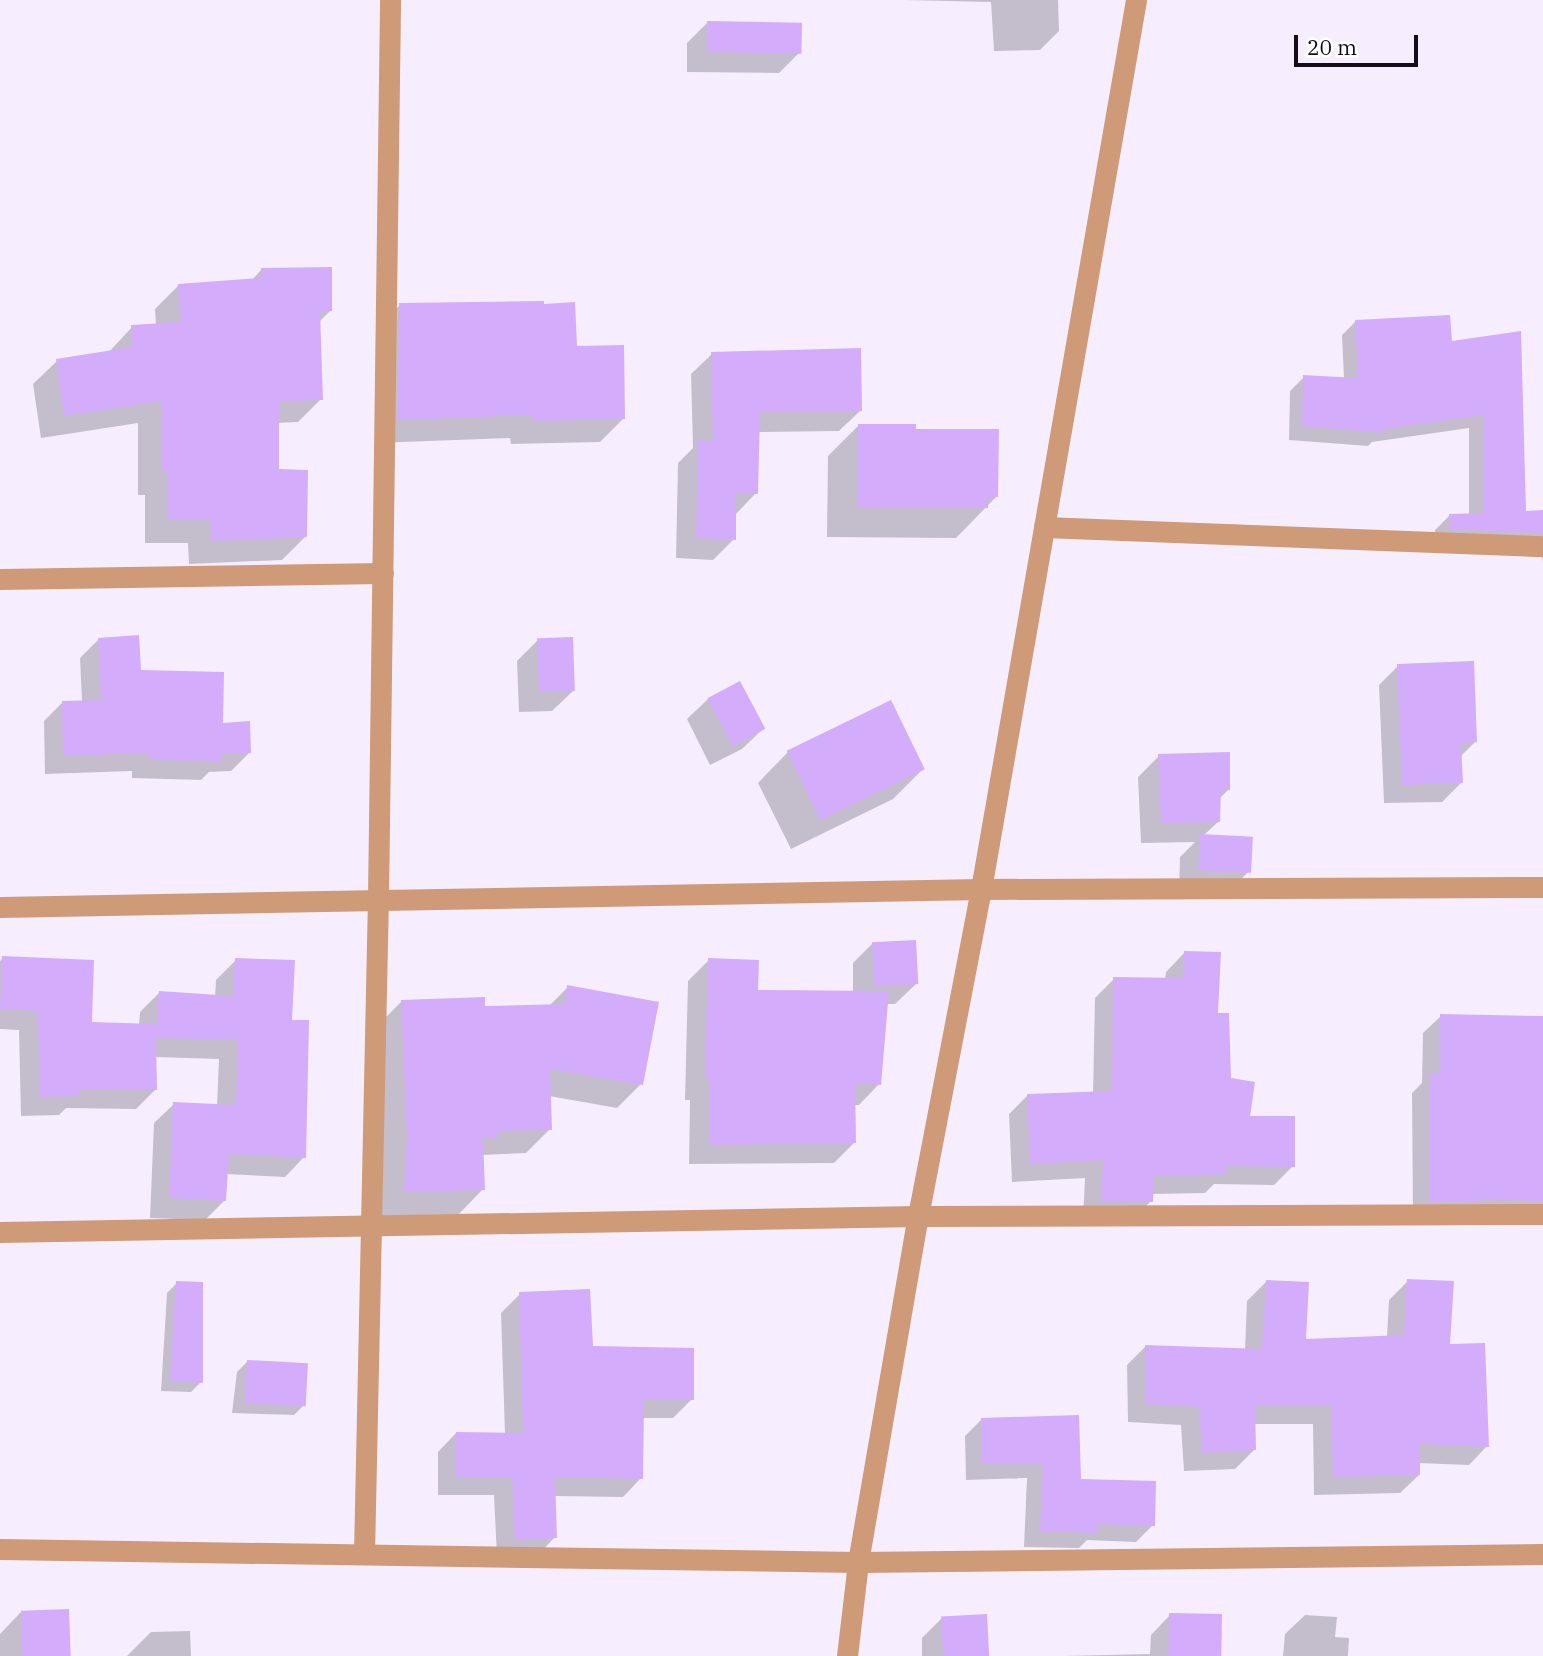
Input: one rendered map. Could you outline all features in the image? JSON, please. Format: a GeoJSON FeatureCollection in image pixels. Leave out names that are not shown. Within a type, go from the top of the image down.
{"type":"FeatureCollection","features":[{"type":"Feature","properties":{"kind":"street"},"geometry":{"type":"LineString","coordinates":[[364,1554],[379,898],[390,0]]}},
{"type":"Feature","properties":{"kind":"street"},"geometry":{"type":"LineString","coordinates":[[847,1656],[858,1562],[918,1216],[981,889],[1136,0]]}},
{"type":"Feature","properties":{"kind":"street"},"geometry":{"type":"LineString","coordinates":[[1044,527],[1543,546]]}},
{"type":"Feature","properties":{"kind":"street"},"geometry":{"type":"LineString","coordinates":[[0,579],[383,573]]}},
{"type":"Feature","properties":{"kind":"street"},"geometry":{"type":"LineString","coordinates":[[0,907],[981,889],[1543,887]]}},
{"type":"Feature","properties":{"kind":"street"},"geometry":{"type":"LineString","coordinates":[[0,1232],[918,1216],[1543,1214]]}},
{"type":"Feature","properties":{"kind":"street"},"geometry":{"type":"LineString","coordinates":[[0,1549],[858,1562],[1543,1553]]}},
{"type":"Feature","properties":{"kind":"building"},"geometry":{"type":"Polygon","coordinates":[[[707,21],[802,23],[801,54],[706,52],[707,21]]]}},
{"type":"Feature","properties":{"kind":"building"},"geometry":{"type":"Polygon","coordinates":[[[332,267],[332,311],[320,311],[323,400],[279,401],[279,469],[308,470],[307,537],[211,541],[210,520],[168,520],[168,472],[161,472],[161,401],[64,416],[56,359],[132,347],[131,325],[181,322],[178,284],[261,278],[261,268],[332,267]]]}},
{"type":"Feature","properties":{"kind":"building"},"geometry":{"type":"Polygon","coordinates":[[[544,301],[544,304],[575,302],[577,346],[624,345],[625,419],[533,421],[533,415],[398,420],[399,303],[544,301]]]}},
{"type":"Feature","properties":{"kind":"building"},"geometry":{"type":"Polygon","coordinates":[[[1450,315],[1452,341],[1521,331],[1526,511],[1543,510],[1543,533],[1449,529],[1449,514],[1483,513],[1483,415],[1384,429],[1384,433],[1302,426],[1303,375],[1358,378],[1355,320],[1450,315]]]}},
{"type":"Feature","properties":{"kind":"building"},"geometry":{"type":"Polygon","coordinates":[[[861,348],[862,411],[760,412],[758,494],[736,494],[736,540],[696,538],[698,440],[713,441],[711,352],[861,348]]]}},
{"type":"Feature","properties":{"kind":"building"},"geometry":{"type":"Polygon","coordinates":[[[858,424],[916,424],[916,429],[999,429],[998,497],[988,497],[988,508],[857,507],[858,424]]]}},
{"type":"Feature","properties":{"kind":"building"},"geometry":{"type":"Polygon","coordinates":[[[139,635],[141,670],[224,672],[223,723],[250,721],[251,753],[222,754],[222,761],[150,760],[150,753],[63,756],[62,701],[101,700],[98,638],[139,635]]]}},
{"type":"Feature","properties":{"kind":"building"},"geometry":{"type":"Polygon","coordinates":[[[573,637],[575,691],[539,692],[537,638],[573,637]]]}},
{"type":"Feature","properties":{"kind":"building"},"geometry":{"type":"Polygon","coordinates":[[[1474,661],[1477,742],[1461,743],[1463,783],[1402,785],[1397,664],[1474,661]]]}},
{"type":"Feature","properties":{"kind":"building"},"geometry":{"type":"Polygon","coordinates":[[[740,681],[765,729],[733,746],[707,698],[740,681]]]}},
{"type":"Feature","properties":{"kind":"building"},"geometry":{"type":"Polygon","coordinates":[[[891,700],[925,769],[820,820],[787,751],[891,700]]]}},
{"type":"Feature","properties":{"kind":"building"},"geometry":{"type":"Polygon","coordinates":[[[1230,752],[1230,790],[1221,790],[1220,822],[1161,823],[1158,754],[1230,752]]]}},
{"type":"Feature","properties":{"kind":"building"},"geometry":{"type":"Polygon","coordinates":[[[1200,834],[1253,837],[1251,873],[1198,870],[1200,834]]]}},
{"type":"Feature","properties":{"kind":"building"},"geometry":{"type":"Polygon","coordinates":[[[916,940],[918,984],[874,986],[872,942],[916,940]]]}},
{"type":"Feature","properties":{"kind":"building"},"geometry":{"type":"Polygon","coordinates":[[[1184,951],[1221,952],[1218,1013],[1229,1013],[1231,1078],[1255,1082],[1250,1116],[1295,1116],[1295,1167],[1226,1166],[1226,1174],[1154,1176],[1153,1202],[1101,1202],[1103,1160],[1030,1164],[1027,1094],[1112,1091],[1113,977],[1183,978],[1184,951]]]}},
{"type":"Feature","properties":{"kind":"building"},"geometry":{"type":"Polygon","coordinates":[[[2,956],[94,960],[92,1022],[156,1024],[156,1031],[159,991],[233,996],[235,958],[295,960],[292,1020],[309,1020],[306,1158],[229,1154],[226,1201],[169,1198],[173,1102],[236,1105],[238,1040],[156,1038],[157,1090],[80,1089],[80,1096],[40,1097],[38,1011],[0,1009],[2,956]]]}},
{"type":"Feature","properties":{"kind":"building"},"geometry":{"type":"Polygon","coordinates":[[[708,958],[759,960],[758,990],[889,991],[881,1085],[855,1083],[856,1143],[709,1145],[710,1080],[705,1080],[708,958]]]}},
{"type":"Feature","properties":{"kind":"building"},"geometry":{"type":"Polygon","coordinates":[[[567,985],[659,1002],[643,1085],[550,1069],[552,1130],[498,1131],[498,1138],[483,1138],[485,1190],[404,1192],[407,1138],[401,1000],[485,997],[485,1006],[565,1004],[567,985]]]}},
{"type":"Feature","properties":{"kind":"building"},"geometry":{"type":"Polygon","coordinates":[[[1440,1014],[1543,1016],[1543,1201],[1430,1201],[1429,1073],[1439,1074],[1440,1014]]]}},
{"type":"Feature","properties":{"kind":"building"},"geometry":{"type":"Polygon","coordinates":[[[1407,1279],[1454,1281],[1450,1344],[1485,1343],[1489,1447],[1420,1444],[1420,1475],[1333,1477],[1331,1406],[1255,1406],[1256,1450],[1202,1453],[1199,1407],[1146,1404],[1145,1345],[1262,1349],[1266,1280],[1309,1282],[1306,1339],[1404,1335],[1407,1279]]]}},
{"type":"Feature","properties":{"kind":"building"},"geometry":{"type":"Polygon","coordinates":[[[176,1281],[203,1282],[203,1383],[170,1381],[176,1281]]]}},
{"type":"Feature","properties":{"kind":"building"},"geometry":{"type":"Polygon","coordinates":[[[590,1289],[593,1346],[694,1348],[694,1400],[644,1400],[643,1479],[555,1477],[557,1538],[515,1540],[512,1477],[456,1477],[456,1432],[523,1433],[519,1292],[590,1289]]]}},
{"type":"Feature","properties":{"kind":"building"},"geometry":{"type":"Polygon","coordinates":[[[247,1360],[308,1363],[306,1406],[245,1403],[247,1360]]]}},
{"type":"Feature","properties":{"kind":"building"},"geometry":{"type":"Polygon","coordinates":[[[1079,1415],[1081,1479],[1156,1481],[1155,1526],[1098,1524],[1098,1533],[1040,1531],[1043,1463],[982,1464],[981,1418],[1079,1415]]]}},
{"type":"Feature","properties":{"kind":"building"},"geometry":{"type":"Polygon","coordinates":[[[69,1609],[71,1656],[23,1656],[21,1611],[69,1609]]]}},
{"type":"Feature","properties":{"kind":"building"},"geometry":{"type":"Polygon","coordinates":[[[1169,1613],[1222,1614],[1221,1656],[1168,1656],[1169,1613]]]}},
{"type":"Feature","properties":{"kind":"building"},"geometry":{"type":"Polygon","coordinates":[[[987,1614],[989,1656],[943,1656],[941,1616],[987,1614]]]}}]}
